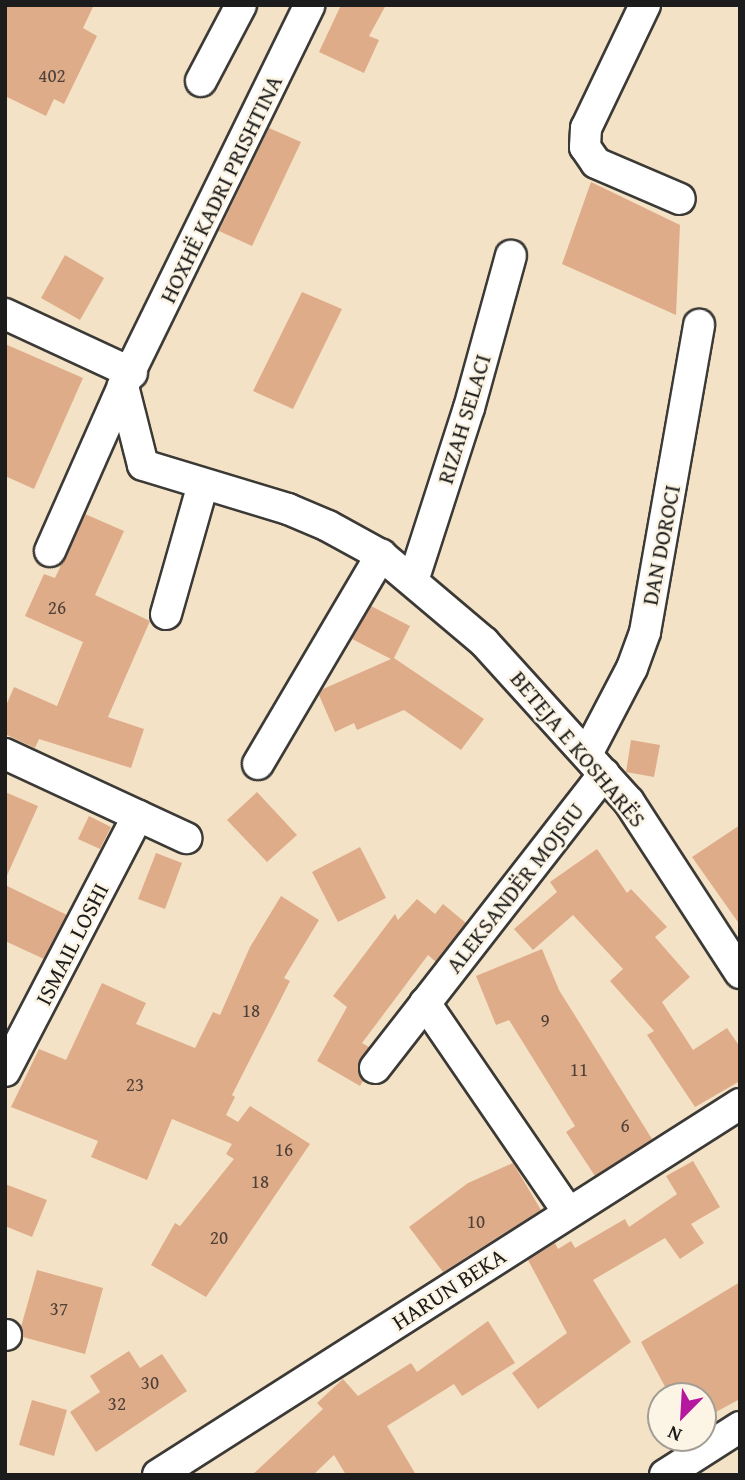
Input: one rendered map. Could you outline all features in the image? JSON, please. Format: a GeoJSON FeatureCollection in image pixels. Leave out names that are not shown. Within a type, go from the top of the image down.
{"type":"FeatureCollection","features":[{"type":"Feature","properties":{"kind":"street"},"geometry":{"type":"LineString","coordinates":[[201,81],[241,5]]}},
{"type":"Feature","properties":{"kind":"street","name":"HOXHË KADRI PRISHTINA"},"geometry":{"type":"LineString","coordinates":[[128,380],[310,5]]}},
{"type":"Feature","properties":{"kind":"street"},"geometry":{"type":"LineString","coordinates":[[645,5],[586,128],[585,147],[596,163],[680,199]]}},
{"type":"Feature","properties":{"kind":"street","name":"RIZAH SELACI"},"geometry":{"type":"LineString","coordinates":[[413,581],[469,408],[511,256]]}},
{"type":"Feature","properties":{"kind":"street"},"geometry":{"type":"LineString","coordinates":[[5,314],[128,380]]}},
{"type":"Feature","properties":{"kind":"street","name":"DAN DOROCI"},"geometry":{"type":"LineString","coordinates":[[596,764],[645,632],[699,325]]}},
{"type":"Feature","properties":{"kind":"street"},"geometry":{"type":"LineString","coordinates":[[5,333],[128,380]]}},
{"type":"Feature","properties":{"kind":"street"},"geometry":{"type":"LineString","coordinates":[[50,551],[128,380]]}},
{"type":"Feature","properties":{"kind":"street","name":"BETEJA E KOSHARËS"},"geometry":{"type":"LineString","coordinates":[[128,380],[143,465],[288,509],[381,555],[484,642],[629,802],[740,973]]}},
{"type":"Feature","properties":{"kind":"street"},"geometry":{"type":"LineString","coordinates":[[166,614],[203,484]]}},
{"type":"Feature","properties":{"kind":"street"},"geometry":{"type":"LineString","coordinates":[[258,764],[381,555]]}},
{"type":"Feature","properties":{"kind":"street"},"geometry":{"type":"LineString","coordinates":[[5,754],[187,838]]}},
{"type":"Feature","properties":{"kind":"street","name":"ALEKSANDËR MOJSIU"},"geometry":{"type":"LineString","coordinates":[[375,1068],[425,1003],[596,764]]}},
{"type":"Feature","properties":{"kind":"street","name":"ISMAIL LOSHI"},"geometry":{"type":"LineString","coordinates":[[5,1071],[138,816]]}},
{"type":"Feature","properties":{"kind":"street"},"geometry":{"type":"LineString","coordinates":[[425,1003],[568,1212]]}},
{"type":"Feature","properties":{"kind":"street","name":"HARUN BEKA"},"geometry":{"type":"LineString","coordinates":[[158,1475],[740,1104]]}},
{"type":"Feature","properties":{"kind":"street"},"geometry":{"type":"LineString","coordinates":[[665,1475],[740,1427]]}},
{"type":"Feature","properties":{"kind":"building"},"geometry":{"type":"Polygon","coordinates":[[[5,5],[94,5],[83,28],[97,36],[64,104],[54,99],[46,116],[5,96],[5,5]]]}},
{"type":"Feature","properties":{"kind":"building"},"geometry":{"type":"Polygon","coordinates":[[[341,5],[386,5],[369,36],[379,40],[364,73],[319,52],[341,5]]]}},
{"type":"Feature","properties":{"kind":"building"},"geometry":{"type":"Polygon","coordinates":[[[269,128],[301,142],[252,246],[219,231],[269,128]]]}},
{"type":"Feature","properties":{"kind":"building"},"geometry":{"type":"Polygon","coordinates":[[[591,182],[680,225],[676,315],[562,264],[591,182]]]}},
{"type":"Feature","properties":{"kind":"building"},"geometry":{"type":"Polygon","coordinates":[[[65,255],[104,278],[80,320],[41,298],[65,255]]]}},
{"type":"Feature","properties":{"kind":"building"},"geometry":{"type":"Polygon","coordinates":[[[302,292],[342,309],[293,409],[253,391],[302,292]]]}},
{"type":"Feature","properties":{"kind":"building"},"geometry":{"type":"Polygon","coordinates":[[[5,344],[83,378],[34,489],[5,476],[5,344]]]}},
{"type":"Feature","properties":{"kind":"building"},"geometry":{"type":"Polygon","coordinates":[[[85,514],[124,531],[95,595],[150,621],[108,717],[144,729],[131,768],[39,739],[35,748],[5,734],[5,708],[14,687],[57,706],[83,642],[25,616],[44,574],[55,578],[85,514]]]}},
{"type":"Feature","properties":{"kind":"building"},"geometry":{"type":"Polygon","coordinates":[[[371,606],[410,626],[394,658],[484,719],[461,750],[404,710],[357,730],[354,723],[335,732],[319,695],[323,689],[391,659],[352,639],[371,606]]]}},
{"type":"Feature","properties":{"kind":"building"},"geometry":{"type":"Polygon","coordinates":[[[631,740],[660,745],[654,777],[626,772],[631,740]]]}},
{"type":"Feature","properties":{"kind":"building"},"geometry":{"type":"Polygon","coordinates":[[[5,792],[38,806],[5,880],[5,792]]]}},
{"type":"Feature","properties":{"kind":"building"},"geometry":{"type":"Polygon","coordinates":[[[257,792],[297,835],[267,862],[227,820],[257,792]]]}},
{"type":"Feature","properties":{"kind":"building"},"geometry":{"type":"Polygon","coordinates":[[[89,816],[111,827],[100,849],[78,839],[89,816]]]}},
{"type":"Feature","properties":{"kind":"building"},"geometry":{"type":"Polygon","coordinates":[[[740,825],[740,925],[692,857],[740,825]]]}},
{"type":"Feature","properties":{"kind":"building"},"geometry":{"type":"Polygon","coordinates":[[[360,847],[386,898],[338,922],[312,872],[360,847]]]}},
{"type":"Feature","properties":{"kind":"building"},"geometry":{"type":"Polygon","coordinates":[[[597,849],[627,893],[631,889],[667,927],[655,937],[690,977],[662,1002],[693,1050],[727,1028],[740,1047],[740,1081],[695,1107],[647,1035],[654,1031],[610,981],[623,969],[573,915],[533,950],[514,929],[557,892],[550,882],[597,849]]]}},
{"type":"Feature","properties":{"kind":"building"},"geometry":{"type":"Polygon","coordinates":[[[156,853],[182,863],[165,909],[138,899],[156,853]]]}},
{"type":"Feature","properties":{"kind":"building"},"geometry":{"type":"Polygon","coordinates":[[[5,885],[67,915],[44,959],[5,941],[5,885]]]}},
{"type":"Feature","properties":{"kind":"building"},"geometry":{"type":"Polygon","coordinates":[[[281,896],[319,920],[284,978],[290,981],[232,1095],[235,1097],[226,1115],[238,1122],[250,1106],[310,1144],[206,1297],[151,1265],[175,1223],[180,1226],[234,1159],[226,1154],[232,1144],[172,1119],[147,1180],[91,1157],[98,1141],[11,1107],[39,1049],[66,1060],[102,983],[146,1003],[136,1024],[195,1048],[213,1012],[220,1015],[250,947],[281,896]]]}},
{"type":"Feature","properties":{"kind":"building"},"geometry":{"type":"Polygon","coordinates":[[[417,899],[435,914],[443,904],[466,923],[436,962],[428,955],[362,1043],[369,1047],[358,1065],[363,1081],[360,1086],[317,1061],[347,1007],[333,996],[395,914],[398,920],[417,899]]]}},
{"type":"Feature","properties":{"kind":"building"},"geometry":{"type":"Polygon","coordinates":[[[542,949],[559,990],[652,1139],[595,1176],[566,1132],[575,1126],[509,1020],[496,1025],[476,976],[542,949]]]}},
{"type":"Feature","properties":{"kind":"building"},"geometry":{"type":"Polygon","coordinates":[[[693,1161],[720,1207],[691,1224],[704,1243],[680,1259],[665,1238],[593,1280],[631,1342],[538,1409],[512,1373],[567,1333],[528,1260],[555,1243],[558,1249],[571,1241],[575,1248],[625,1219],[629,1227],[677,1194],[666,1176],[693,1161]]]}},
{"type":"Feature","properties":{"kind":"building"},"geometry":{"type":"Polygon","coordinates":[[[513,1163],[541,1210],[443,1272],[409,1227],[468,1183],[513,1163]]]}},
{"type":"Feature","properties":{"kind":"building"},"geometry":{"type":"Polygon","coordinates":[[[5,1184],[47,1200],[32,1237],[5,1226],[5,1184]]]}},
{"type":"Feature","properties":{"kind":"building"},"geometry":{"type":"Polygon","coordinates":[[[37,1270],[103,1288],[85,1354],[23,1337],[21,1327],[37,1270]]]}},
{"type":"Feature","properties":{"kind":"building"},"geometry":{"type":"Polygon","coordinates":[[[740,1282],[740,1399],[717,1411],[717,1382],[662,1382],[641,1342],[740,1282]]]}},
{"type":"Feature","properties":{"kind":"building"},"geometry":{"type":"Polygon","coordinates":[[[488,1321],[515,1363],[462,1396],[454,1384],[387,1426],[416,1475],[346,1475],[334,1455],[313,1475],[252,1475],[323,1409],[317,1403],[343,1379],[358,1396],[411,1363],[417,1372],[488,1321]]]}},
{"type":"Feature","properties":{"kind":"building"},"geometry":{"type":"Polygon","coordinates":[[[129,1351],[140,1368],[162,1354],[187,1391],[96,1452],[70,1412],[100,1392],[90,1376],[129,1351]]]}},
{"type":"Feature","properties":{"kind":"building"},"geometry":{"type":"Polygon","coordinates":[[[32,1400],[67,1410],[54,1456],[19,1445],[32,1400]]]}}]}
